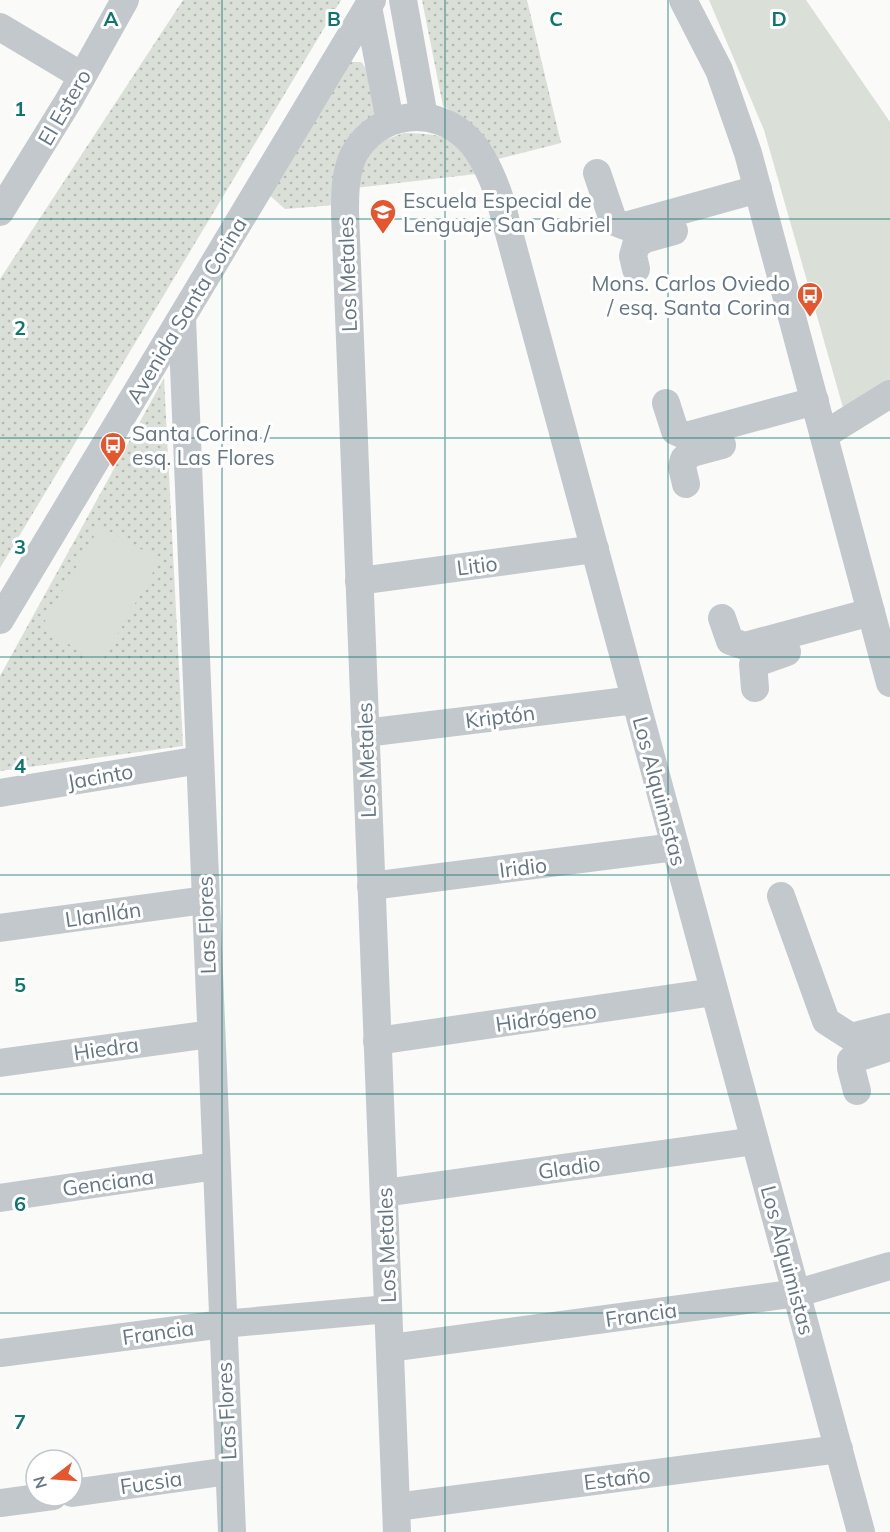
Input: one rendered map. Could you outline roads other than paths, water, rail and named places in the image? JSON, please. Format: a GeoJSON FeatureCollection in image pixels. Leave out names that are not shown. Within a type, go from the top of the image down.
{"type":"FeatureCollection","features":[{"type":"Feature","properties":{"kind":"street","name":"El Estero"},"geometry":{"type":"LineString","coordinates":[[0,212],[125,0]]}},
{"type":"Feature","properties":{"kind":"street"},"geometry":{"type":"LineString","coordinates":[[404,0],[424,117]]}},
{"type":"Feature","properties":{"kind":"street"},"geometry":{"type":"LineString","coordinates":[[683,0],[736,111],[890,683]]}},
{"type":"Feature","properties":{"kind":"street"},"geometry":{"type":"LineString","coordinates":[[370,3],[390,121]]}},
{"type":"Feature","properties":{"kind":"street","name":"Avenida Santa Corina"},"geometry":{"type":"LineString","coordinates":[[0,620],[370,3]]}},
{"type":"Feature","properties":{"kind":"street"},"geometry":{"type":"LineString","coordinates":[[0,27],[82,76]]}},
{"type":"Feature","properties":{"kind":"street","name":"Los Alquimistas"},"geometry":{"type":"LineString","coordinates":[[390,121],[406,117],[424,117],[448,124],[467,138],[494,181],[798,1293],[861,1532]]}},
{"type":"Feature","properties":{"kind":"street","name":"Los Metales"},"geometry":{"type":"LineString","coordinates":[[390,121],[366,138],[354,155],[345,195],[396,1519]]}},
{"type":"Feature","properties":{"kind":"street"},"geometry":{"type":"LineString","coordinates":[[597,172],[612,217],[615,222],[625,226],[760,198]]}},
{"type":"Feature","properties":{"kind":"street"},"geometry":{"type":"LineString","coordinates":[[636,269],[633,250],[640,241],[760,198]]}},
{"type":"Feature","properties":{"kind":"street","name":"Las Flores"},"geometry":{"type":"LineString","coordinates":[[182,318],[232,1532]]}},
{"type":"Feature","properties":{"kind":"street"},"geometry":{"type":"LineString","coordinates":[[686,483],[682,467],[688,455],[819,418],[890,393]]}},
{"type":"Feature","properties":{"kind":"street"},"geometry":{"type":"LineString","coordinates":[[666,403],[675,431],[686,436],[819,418]]}},
{"type":"Feature","properties":{"kind":"street","name":"Litio"},"geometry":{"type":"LineString","coordinates":[[359,581],[595,549]]}},
{"type":"Feature","properties":{"kind":"street"},"geometry":{"type":"LineString","coordinates":[[722,618],[730,641],[745,646],[873,620]]}},
{"type":"Feature","properties":{"kind":"street"},"geometry":{"type":"LineString","coordinates":[[755,687],[751,667],[756,661],[873,620]]}},
{"type":"Feature","properties":{"kind":"street","name":"Kriptón"},"geometry":{"type":"LineString","coordinates":[[365,732],[635,700]]}},
{"type":"Feature","properties":{"kind":"street","name":"Jacinto"},"geometry":{"type":"LineString","coordinates":[[0,793],[200,760]]}},
{"type":"Feature","properties":{"kind":"street","name":"Iridio"},"geometry":{"type":"LineString","coordinates":[[371,886],[675,847]]}},
{"type":"Feature","properties":{"kind":"street"},"geometry":{"type":"LineString","coordinates":[[781,896],[826,1021],[851,1037],[890,1027]]}},
{"type":"Feature","properties":{"kind":"street","name":"Llanllán"},"geometry":{"type":"LineString","coordinates":[[0,928],[205,900]]}},
{"type":"Feature","properties":{"kind":"street","name":"Hidrógeno"},"geometry":{"type":"LineString","coordinates":[[377,1041],[714,992]]}},
{"type":"Feature","properties":{"kind":"street","name":"Hiedra"},"geometry":{"type":"LineString","coordinates":[[0,1063],[211,1034]]}},
{"type":"Feature","properties":{"kind":"street"},"geometry":{"type":"LineString","coordinates":[[857,1091],[850,1068],[851,1060],[854,1057],[890,1047]]}},
{"type":"Feature","properties":{"kind":"street","name":"Gladio"},"geometry":{"type":"LineString","coordinates":[[384,1193],[755,1141]]}},
{"type":"Feature","properties":{"kind":"street","name":"Genciana"},"geometry":{"type":"LineString","coordinates":[[0,1198],[216,1166]]}},
{"type":"Feature","properties":{"kind":"street","name":"Francia"},"geometry":{"type":"LineString","coordinates":[[390,1348],[798,1293],[889,1271]]}},
{"type":"Feature","properties":{"kind":"street","name":"Francia"},"geometry":{"type":"LineString","coordinates":[[0,1353],[223,1324],[388,1309]]}},
{"type":"Feature","properties":{"kind":"street","name":"Estaño"},"geometry":{"type":"LineString","coordinates":[[396,1519],[839,1449]]}},
{"type":"Feature","properties":{"kind":"street","name":"Fucsia"},"geometry":{"type":"LineString","coordinates":[[84,1491],[229,1471]]}},
{"type":"Feature","properties":{"kind":"street"},"geometry":{"type":"LineString","coordinates":[[0,1503],[24,1500]]}},
{"type":"Feature","properties":{"kind":"place","name":"Escuela Especial de Lenguaje San Gabriel"},"geometry":{"type":"Point","coordinates":[383,235]}},
{"type":"Feature","properties":{"kind":"place","name":"Mons. Carlos Oviedo / esq. Santa Corina"},"geometry":{"type":"Point","coordinates":[810,318]}},
{"type":"Feature","properties":{"kind":"place","name":"Santa Corina / esq. Las Flores"},"geometry":{"type":"Point","coordinates":[113,468]}}]}
